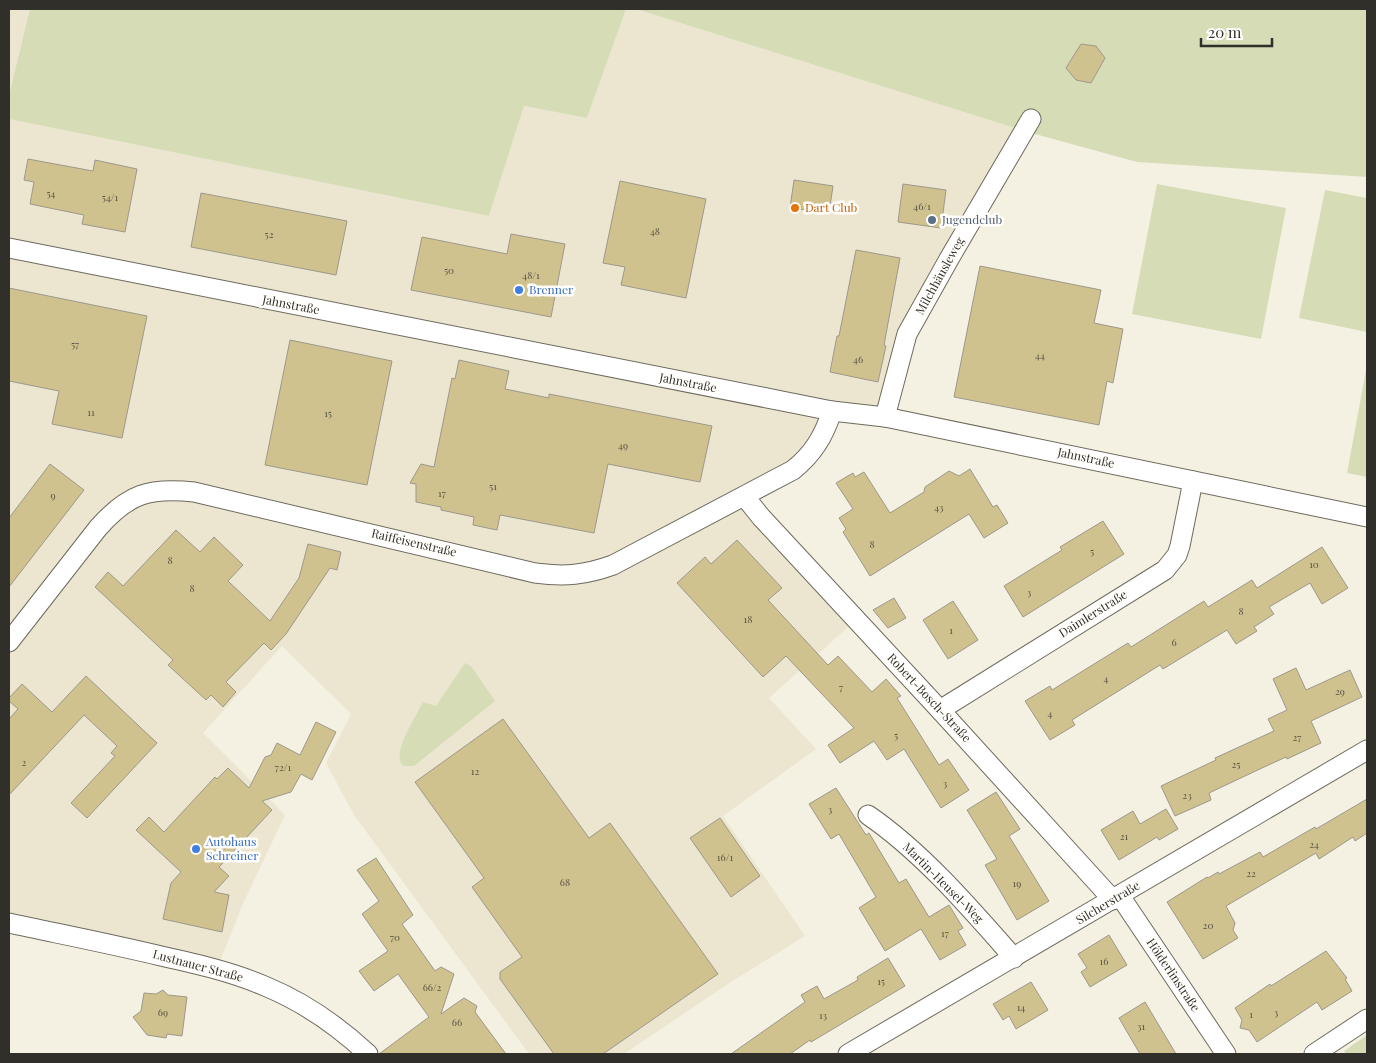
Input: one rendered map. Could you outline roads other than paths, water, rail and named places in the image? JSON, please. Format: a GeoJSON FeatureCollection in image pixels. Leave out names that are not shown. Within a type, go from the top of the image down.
{"type":"FeatureCollection","features":[{"type":"Feature","properties":{"kind":"street","name":"Milchhäusleweg"},"geometry":{"type":"LineString","coordinates":[[885,417],[908,334],[949,259],[1031,119]]}},
{"type":"Feature","properties":{"kind":"street","name":"Jahnstraße"},"geometry":{"type":"LineString","coordinates":[[9,248],[832,411],[885,417],[1367,517]]}},
{"type":"Feature","properties":{"kind":"street","name":"Raiffeisenstraße"},"geometry":{"type":"LineString","coordinates":[[9,642],[112,511],[148,492],[168,489],[194,492],[535,572],[555,576],[576,575],[614,565],[780,478],[806,460],[818,445],[827,428],[832,411]]}},
{"type":"Feature","properties":{"kind":"street","name":"Daimlerstraße"},"geometry":{"type":"LineString","coordinates":[[940,710],[1165,570],[1177,554],[1180,546],[1193,480]]}},
{"type":"Feature","properties":{"kind":"street","name":"Robert-Bosch-Straße"},"geometry":{"type":"LineString","coordinates":[[745,497],[761,517],[1116,898]]}},
{"type":"Feature","properties":{"kind":"street","name":"Silcherstraße"},"geometry":{"type":"LineString","coordinates":[[848,1054],[1367,750]]}},
{"type":"Feature","properties":{"kind":"street","name":"Martin-Heusel-Weg"},"geometry":{"type":"LineString","coordinates":[[868,815],[890,830],[942,880],[1014,958]]}},
{"type":"Feature","properties":{"kind":"street","name":"Hölderlinstraße"},"geometry":{"type":"LineString","coordinates":[[1116,898],[1226,1054]]}},
{"type":"Feature","properties":{"kind":"street","name":"Lustnauer Straße"},"geometry":{"type":"LineString","coordinates":[[9,923],[180,960],[217,969],[252,981],[281,993],[326,1020],[368,1054]]}},
{"type":"Feature","properties":{"kind":"street"},"geometry":{"type":"LineString","coordinates":[[1314,1054],[1367,1019]]}},
{"type":"Feature","properties":{"kind":"place","name":"Dart Club"},"geometry":{"type":"Point","coordinates":[795,208]}},
{"type":"Feature","properties":{"kind":"place","name":"Jugendclub"},"geometry":{"type":"Point","coordinates":[932,220]}},
{"type":"Feature","properties":{"kind":"place","name":"Brenner"},"geometry":{"type":"Point","coordinates":[519,290]}},
{"type":"Feature","properties":{"kind":"place","name":"Autohaus Schreiner"},"geometry":{"type":"Point","coordinates":[196,849]}}]}
